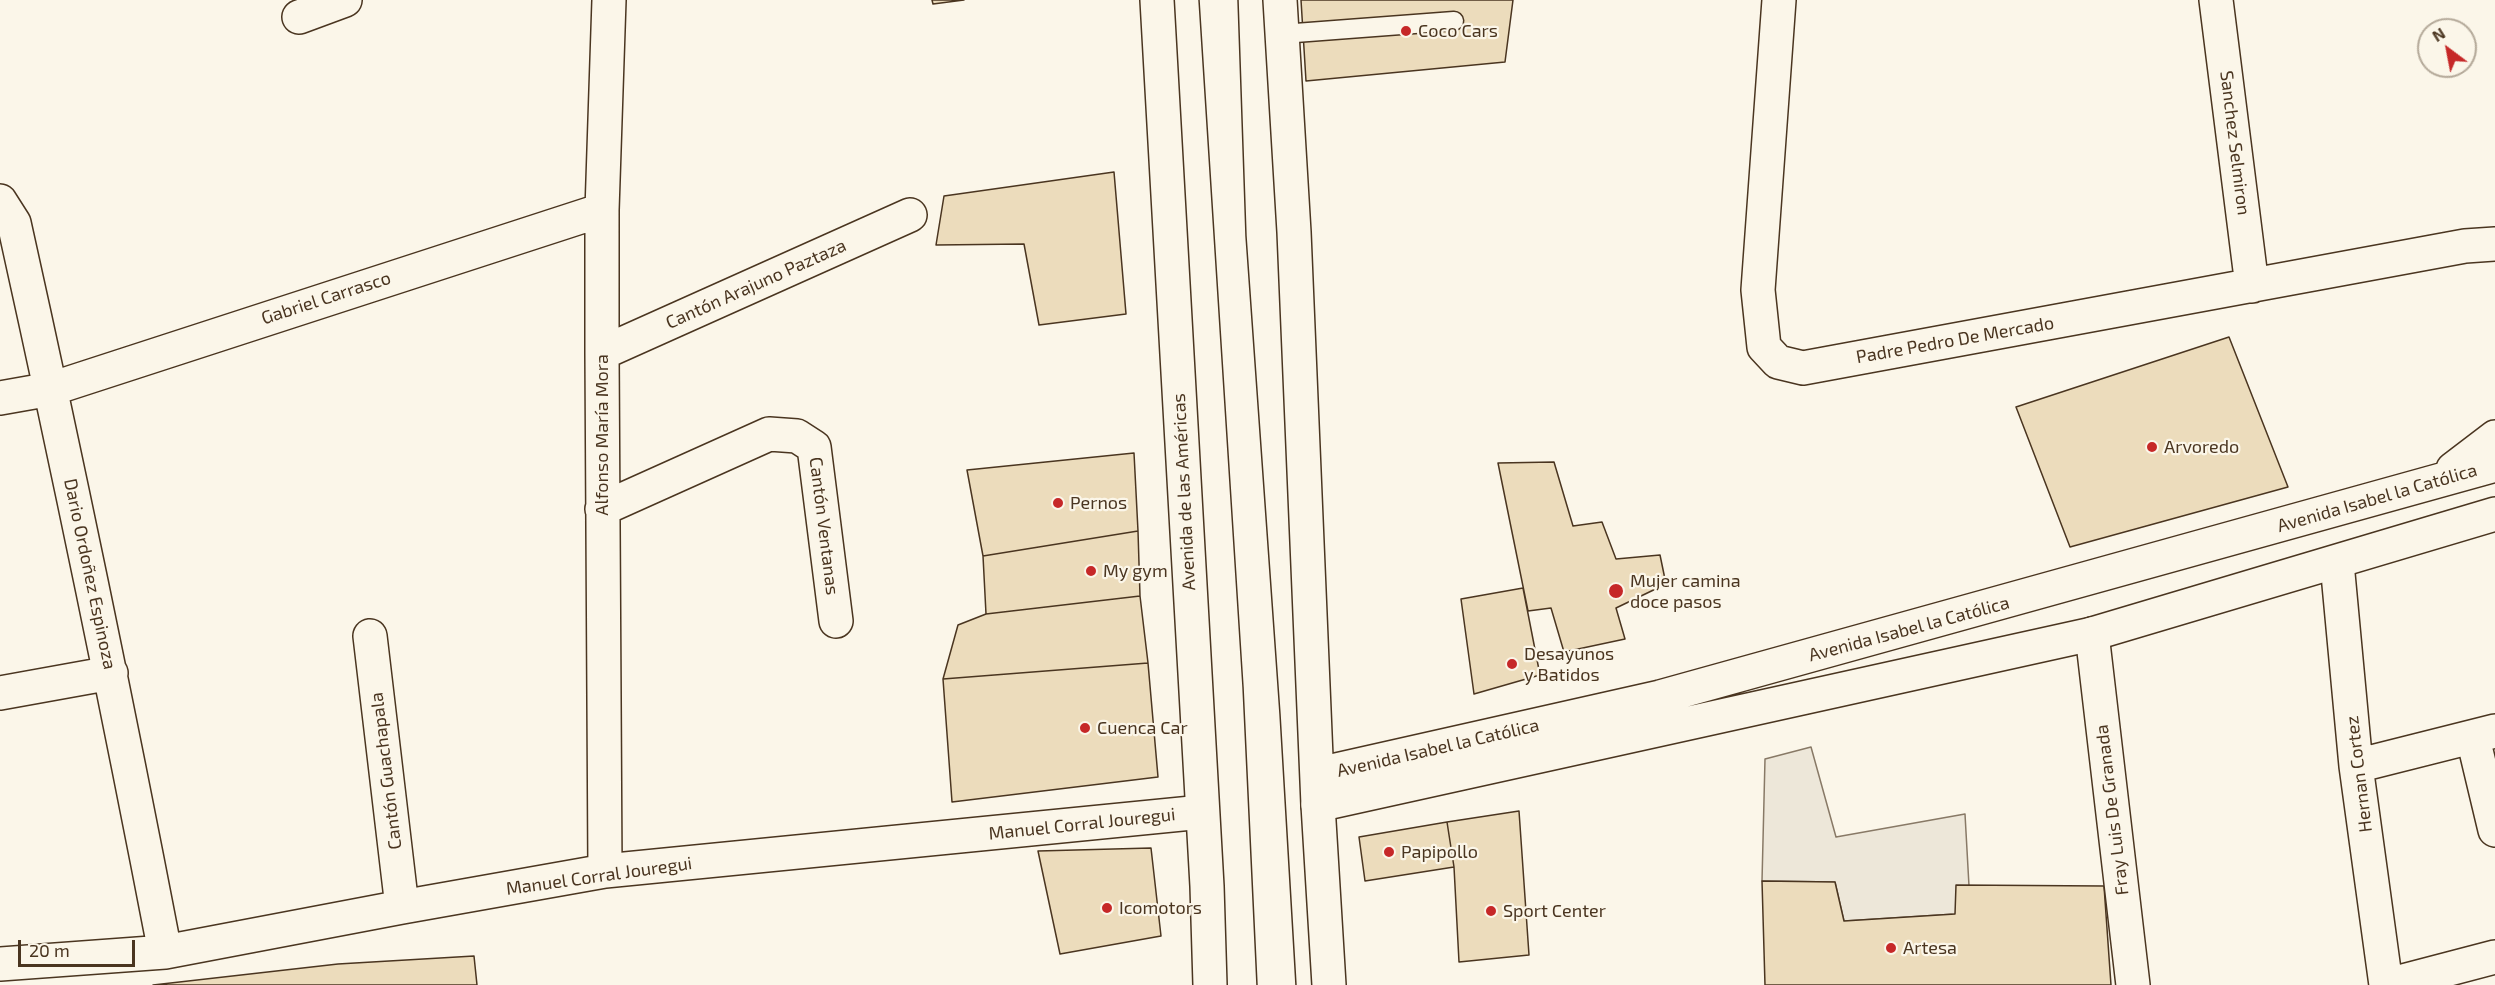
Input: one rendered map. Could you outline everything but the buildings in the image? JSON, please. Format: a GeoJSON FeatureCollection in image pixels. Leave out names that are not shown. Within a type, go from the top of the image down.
{"type":"FeatureCollection","features":[{"type":"Feature","properties":{"kind":"street"},"geometry":{"type":"LineString","coordinates":[[299,17],[345,0]]}},
{"type":"Feature","properties":{"kind":"street","name":"Alfonso María Mora"},"geometry":{"type":"LineString","coordinates":[[605,871],[602,210],[609,0]]}},
{"type":"Feature","properties":{"kind":"street","name":"Avenida de las Américas"},"geometry":{"type":"LineString","coordinates":[[1157,0],[1210,985]]}},
{"type":"Feature","properties":{"kind":"street"},"geometry":{"type":"LineString","coordinates":[[1280,0],[1294,232],[1318,790],[1329,985]]}},
{"type":"Feature","properties":{"kind":"street","name":"Padre Pedro De Mercado"},"geometry":{"type":"LineString","coordinates":[[1779,0],[1758,290],[1764,347],[1778,362],[1803,368],[2465,246],[2495,244]]}},
{"type":"Feature","properties":{"kind":"street","name":"Sanchez Selmiron"},"geometry":{"type":"LineString","coordinates":[[2216,0],[2252,286]]}},
{"type":"Feature","properties":{"kind":"street","name":"Dario Ordoñez Espinoza"},"geometry":{"type":"LineString","coordinates":[[0,201],[14,224],[51,388],[111,673],[165,952]]}},
{"type":"Feature","properties":{"kind":"street","name":"Gabriel Carrasco"},"geometry":{"type":"LineString","coordinates":[[0,398],[51,388],[602,210]]}},
{"type":"Feature","properties":{"kind":"street","name":"Cantón Arajuno Paztaza"},"geometry":{"type":"LineString","coordinates":[[602,353],[910,215]]}},
{"type":"Feature","properties":{"kind":"street","name":"Cantón Ventanas"},"geometry":{"type":"LineString","coordinates":[[602,509],[769,434],[797,436],[814,447],[836,621]]}},
{"type":"Feature","properties":{"kind":"street"},"geometry":{"type":"LineString","coordinates":[[2436,482],[2495,437]]}},
{"type":"Feature","properties":{"kind":"street","name":"Avenida Isabel la Católica"},"geometry":{"type":"LineString","coordinates":[[1318,790],[2495,465]]}},
{"type":"Feature","properties":{"kind":"street","name":"Avenida Isabel la Católica"},"geometry":{"type":"LineString","coordinates":[[1318,790],[2092,634],[2337,563],[2495,514]]}},
{"type":"Feature","properties":{"kind":"street","name":"Hernan Cortez"},"geometry":{"type":"LineString","coordinates":[[2337,563],[2356,766],[2387,985]]}},
{"type":"Feature","properties":{"kind":"street","name":"Fray Luis De Granada"},"geometry":{"type":"LineString","coordinates":[[2092,634],[2133,985]]}},
{"type":"Feature","properties":{"kind":"street","name":"Cantón Guachapala"},"geometry":{"type":"LineString","coordinates":[[370,636],[402,907]]}},
{"type":"Feature","properties":{"kind":"street"},"geometry":{"type":"LineString","coordinates":[[0,693],[111,673]]}},
{"type":"Feature","properties":{"kind":"street"},"geometry":{"type":"LineString","coordinates":[[2356,766],[2484,735],[2495,831]]}},
{"type":"Feature","properties":{"kind":"street","name":"Manuel Corral Jouregui"},"geometry":{"type":"LineString","coordinates":[[0,964],[165,952],[605,871],[1202,812]]}},
{"type":"Feature","properties":{"kind":"street"},"geometry":{"type":"LineString","coordinates":[[2387,985],[2495,957]]}},
{"type":"Feature","properties":{"kind":"lane"},"geometry":{"type":"LineString","coordinates":[[1282,34],[1454,21]]}},
{"type":"Feature","properties":{"kind":"shaded area"},"geometry":{"type":"Polygon","coordinates":[[[1811,747],[1836,837],[1965,814],[1969,886],[1955,914],[1844,921],[1835,882],[1762,881],[1765,759],[1811,747]]]}},
{"type":"Feature","properties":{"kind":"tram line"},"geometry":{"type":"LineString","coordinates":[[1199,0],[1243,687],[1257,985]]}},
{"type":"Feature","properties":{"kind":"tram line"},"geometry":{"type":"LineString","coordinates":[[1238,0],[1246,236],[1280,714],[1296,985]]}},
{"type":"Feature","properties":{"kind":"place","name":"Coco Cars"},"geometry":{"type":"Point","coordinates":[1406,31]}},
{"type":"Feature","properties":{"kind":"place","name":"Arvoredo"},"geometry":{"type":"Point","coordinates":[2152,447]}},
{"type":"Feature","properties":{"kind":"place","name":"Pernos"},"geometry":{"type":"Point","coordinates":[1058,503]}},
{"type":"Feature","properties":{"kind":"place","name":"My gym"},"geometry":{"type":"Point","coordinates":[1091,571]}},
{"type":"Feature","properties":{"kind":"place","name":"Mujer camina doce pasos"},"geometry":{"type":"Point","coordinates":[1616,591]}},
{"type":"Feature","properties":{"kind":"place","name":"Desayunos y Batidos"},"geometry":{"type":"Point","coordinates":[1512,664]}},
{"type":"Feature","properties":{"kind":"place","name":"Cuenca Car"},"geometry":{"type":"Point","coordinates":[1085,728]}},
{"type":"Feature","properties":{"kind":"place","name":"Papipollo"},"geometry":{"type":"Point","coordinates":[1389,852]}},
{"type":"Feature","properties":{"kind":"place","name":"Icomotors"},"geometry":{"type":"Point","coordinates":[1107,908]}},
{"type":"Feature","properties":{"kind":"place","name":"Sport Center"},"geometry":{"type":"Point","coordinates":[1491,911]}},
{"type":"Feature","properties":{"kind":"place","name":"Artesa"},"geometry":{"type":"Point","coordinates":[1891,948]}}]}
